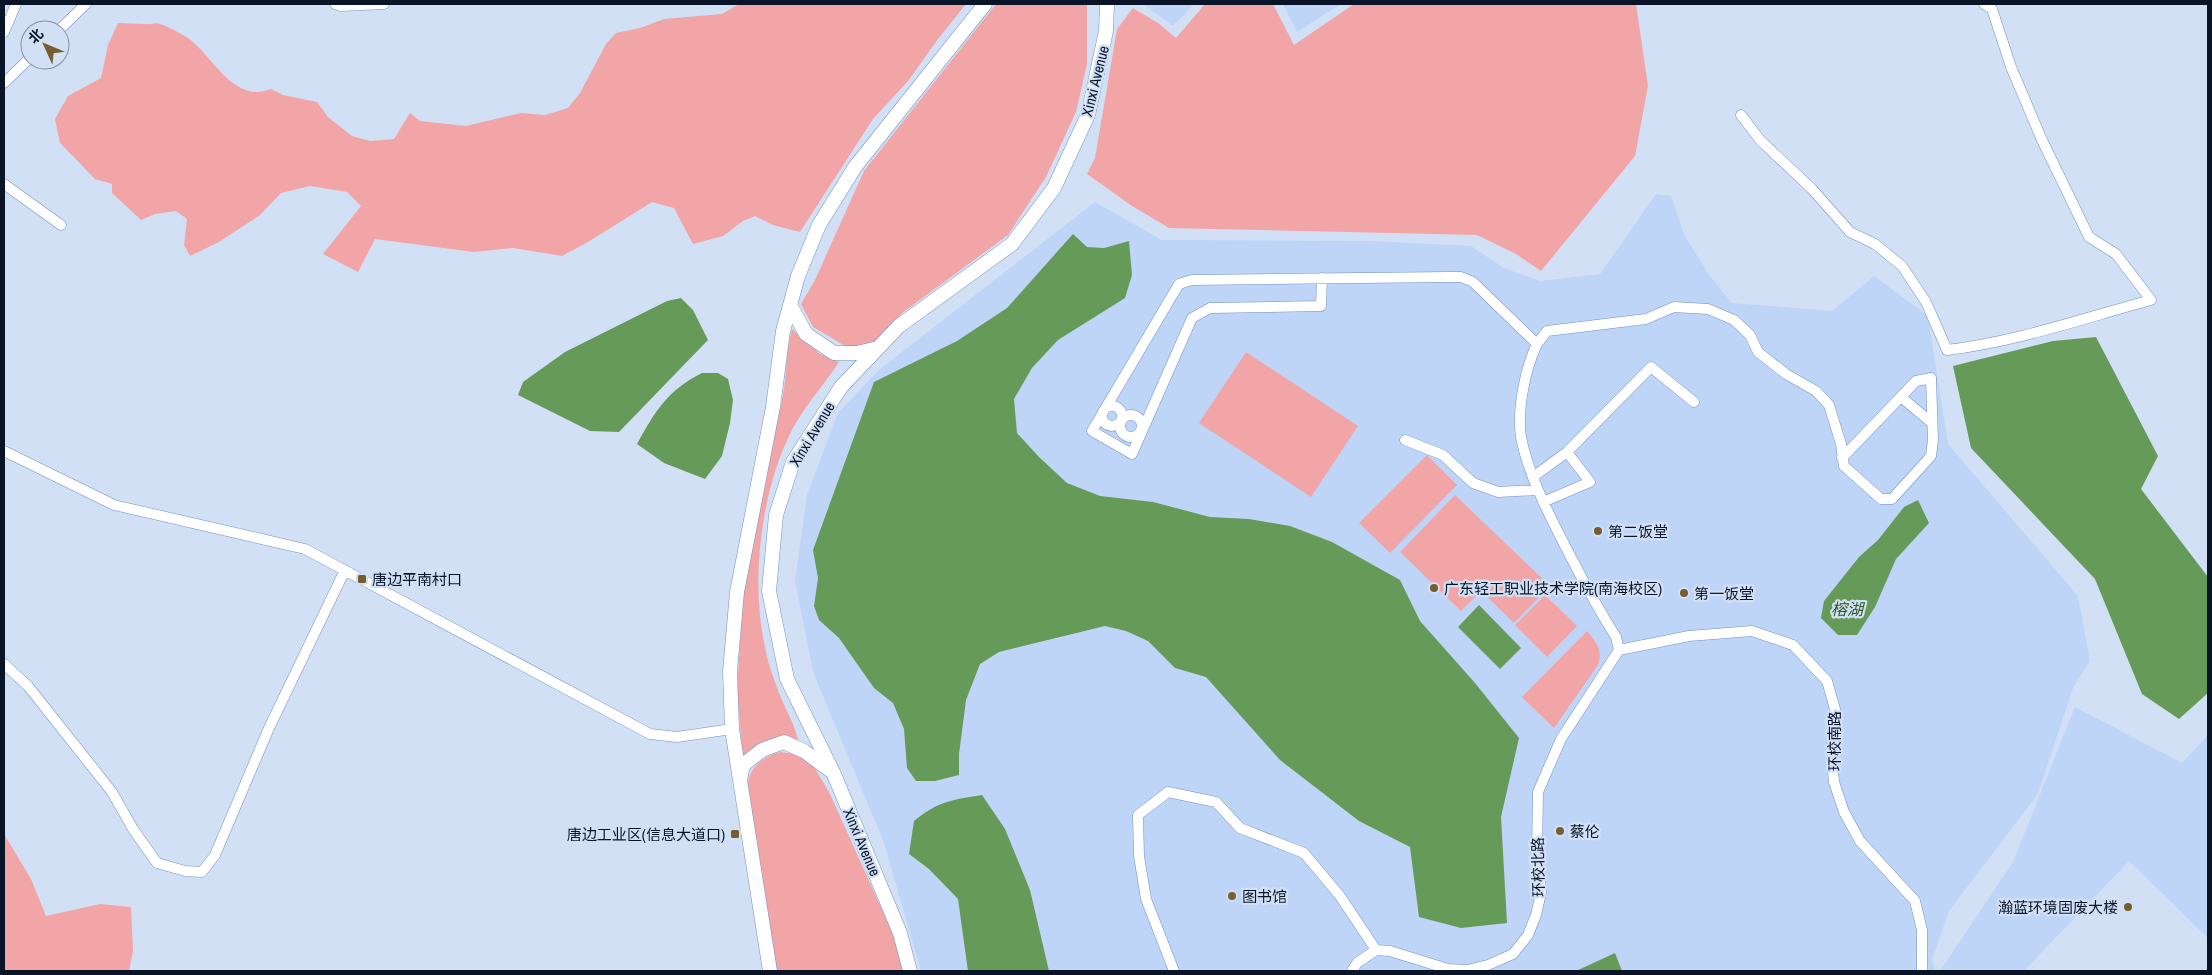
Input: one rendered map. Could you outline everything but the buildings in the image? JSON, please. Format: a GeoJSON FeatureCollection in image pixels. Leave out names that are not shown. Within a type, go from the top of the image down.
{"type":"FeatureCollection","features":[{"type":"Feature","properties":{"kind":"main road","name":"Xinxi Avenue"},"geometry":{"type":"LineString","coordinates":[[770,971],[732,729],[730,671],[737,592],[773,407],[783,331],[798,276],[819,225],[855,167],[985,4]]}},
{"type":"Feature","properties":{"kind":"main road","name":"Xinxi Avenue"},"geometry":{"type":"LineString","coordinates":[[910,971],[900,933],[833,772],[787,679],[768,592],[776,515],[793,462],[841,386],[899,326],[1012,244],[1054,188],[1088,115],[1106,31],[1107,4]]}},
{"type":"Feature","properties":{"kind":"main road"},"geometry":{"type":"LineString","coordinates":[[790,305],[806,334],[834,353],[857,353],[879,348]]}},
{"type":"Feature","properties":{"kind":"main road"},"geometry":{"type":"LineString","coordinates":[[740,784],[744,766],[762,750],[784,742],[804,751],[833,772]]}},
{"type":"Feature","properties":{"kind":"street"},"geometry":{"type":"LineString","coordinates":[[4,32],[16,4]]}},
{"type":"Feature","properties":{"kind":"street"},"geometry":{"type":"LineString","coordinates":[[69,20],[86,4]]}},
{"type":"Feature","properties":{"kind":"street"},"geometry":{"type":"LineString","coordinates":[[335,4],[341,6],[384,4]]}},
{"type":"Feature","properties":{"kind":"street"},"geometry":{"type":"LineString","coordinates":[[1741,115],[1760,140],[1812,189],[1850,232],[1875,244],[1902,266],[1926,302],[1947,350],[1967,348],[2151,300],[2116,254],[2089,237],[2042,140],[2011,68],[1992,9],[1984,4]]}},
{"type":"Feature","properties":{"kind":"street"},"geometry":{"type":"LineString","coordinates":[[4,83],[20,68]]}},
{"type":"Feature","properties":{"kind":"street"},"geometry":{"type":"LineString","coordinates":[[4,184],[61,225]]}},
{"type":"Feature","properties":{"kind":"street"},"geometry":{"type":"LineString","coordinates":[[1322,278],[1321,306],[1210,308],[1192,318],[1132,454],[1092,431],[1180,284],[1192,280],[1322,278],[1460,277],[1473,282],[1537,344]]}},
{"type":"Feature","properties":{"kind":"street"},"geometry":{"type":"LineString","coordinates":[[1620,650],[1616,637],[1573,563],[1537,490],[1521,436],[1522,403],[1528,361],[1547,330],[1646,319],[1674,307],[1708,310],[1734,320],[1750,335],[1758,352],[1786,374],[1816,391],[1829,405],[1842,458],[1844,466],[1881,499],[1892,498],[1931,456],[1931,378],[1916,381],[1842,458]]}},
{"type":"Feature","properties":{"kind":"street"},"geometry":{"type":"LineString","coordinates":[[1533,477],[1567,452],[1651,367],[1694,402]]}},
{"type":"Feature","properties":{"kind":"street"},"geometry":{"type":"LineString","coordinates":[[1901,397],[1932,423]]}},
{"type":"Feature","properties":{"kind":"street"},"geometry":{"type":"LineString","coordinates":[[1121,421],[1120,429],[1124,435],[1131,438],[1140,433],[1142,426],[1137,417],[1126,416],[1121,421],[1116,425],[1108,425],[1102,417],[1104,410],[1108,406],[1118,407],[1122,412],[1121,421]]}},
{"type":"Feature","properties":{"kind":"street"},"geometry":{"type":"LineString","coordinates":[[1404,440],[1444,456],[1473,483],[1498,492],[1537,490]]}},
{"type":"Feature","properties":{"kind":"street"},"geometry":{"type":"LineString","coordinates":[[4,451],[114,505],[306,550],[650,734],[677,737],[732,729]]}},
{"type":"Feature","properties":{"kind":"street"},"geometry":{"type":"LineString","coordinates":[[1543,502],[1590,482],[1567,452]]}},
{"type":"Feature","properties":{"kind":"street"},"geometry":{"type":"LineString","coordinates":[[4,664],[28,686],[112,792],[133,828],[157,863],[185,871],[202,872],[215,854],[269,728],[345,570]]}},
{"type":"Feature","properties":{"kind":"street","name":"环校南路"},"geometry":{"type":"LineString","coordinates":[[1620,650],[1689,636],[1752,630],[1793,645],[1827,681],[1837,716],[1831,750],[1834,782],[1844,812],[1860,841],[1915,901],[1922,930],[1922,971]]}},
{"type":"Feature","properties":{"kind":"street","name":"环校北路"},"geometry":{"type":"LineString","coordinates":[[1376,950],[1390,951],[1448,969],[1467,970],[1488,965],[1513,954],[1528,935],[1536,916],[1541,893],[1537,852],[1538,792],[1561,739],[1620,650]]}},
{"type":"Feature","properties":{"kind":"street"},"geometry":{"type":"LineString","coordinates":[[1174,971],[1146,899],[1138,856],[1138,815],[1168,792],[1216,802],[1240,828],[1304,853],[1340,896],[1376,950],[1357,963],[1352,971]]}},
{"type":"Feature","properties":{"kind":"shaded area"},"geometry":{"type":"Polygon","coordinates":[[[739,4],[966,4],[908,81],[873,119],[800,232],[773,225],[755,216],[743,221],[723,236],[693,244],[674,208],[652,202],[562,256],[513,248],[474,252],[375,239],[358,272],[323,254],[361,206],[347,192],[310,186],[281,193],[260,215],[219,242],[190,256],[184,245],[187,219],[176,211],[155,214],[141,220],[112,193],[112,184],[95,179],[60,143],[55,119],[68,96],[101,78],[108,45],[118,23],[158,23],[171,28],[188,38],[235,84],[246,90],[258,92],[271,89],[283,95],[317,102],[328,117],[352,136],[370,141],[394,139],[410,113],[420,121],[466,126],[521,113],[545,115],[568,108],[580,93],[606,44],[616,33],[640,28],[664,19],[722,14],[739,4]]]}},
{"type":"Feature","properties":{"kind":"shaded area"},"geometry":{"type":"Polygon","coordinates":[[[996,4],[1087,4],[1087,64],[1076,112],[1046,177],[1008,235],[902,313],[875,349],[845,346],[813,327],[801,304],[815,280],[864,171],[996,4]]]}},
{"type":"Feature","properties":{"kind":"shaded area"},"geometry":{"type":"Polygon","coordinates":[[[1143,4],[1194,4],[1173,26],[1143,4]]]}},
{"type":"Feature","properties":{"kind":"shaded area"},"geometry":{"type":"Polygon","coordinates":[[[1205,4],[1273,4],[1294,45],[1354,4],[1636,4],[1648,86],[1635,156],[1541,271],[1516,254],[1477,235],[1169,228],[1132,206],[1087,174],[1095,158],[1117,29],[1133,8],[1158,23],[1176,38],[1205,4]]]}},
{"type":"Feature","properties":{"kind":"shaded area"},"geometry":{"type":"Polygon","coordinates":[[[1283,4],[1341,4],[1297,32],[1283,4]]]}},
{"type":"Feature","properties":{"kind":"shaded area","name":"广东轻工职业技术学院(南海校区)"},"geometry":{"type":"Polygon","coordinates":[[[1656,194],[1671,196],[1685,236],[1709,275],[1732,303],[1832,311],[1874,276],[1928,316],[1948,444],[2078,596],[2090,661],[2073,688],[2038,794],[1949,911],[1932,960],[1935,971],[921,971],[884,843],[813,672],[795,581],[807,495],[838,413],[880,369],[1095,202],[1162,240],[1371,241],[1471,246],[1504,268],[1540,281],[1600,274],[1656,194]]]}},
{"type":"Feature","properties":{"kind":"shaded area"},"geometry":{"type":"Polygon","coordinates":[[[792,329],[820,354],[839,362],[798,419],[782,452],[766,506],[761,535],[759,593],[765,647],[774,679],[798,740],[776,739],[768,741],[754,748],[743,757],[737,693],[743,590],[770,461],[773,436],[783,395],[792,329]]]}},
{"type":"Feature","properties":{"kind":"shaded area"},"geometry":{"type":"Polygon","coordinates":[[[1246,352],[1358,426],[1311,497],[1199,423],[1246,352]]]}},
{"type":"Feature","properties":{"kind":"shaded area"},"geometry":{"type":"Polygon","coordinates":[[[1427,455],[1457,485],[1390,553],[1359,523],[1427,455]]]}},
{"type":"Feature","properties":{"kind":"shaded area"},"geometry":{"type":"Polygon","coordinates":[[[1455,495],[1550,586],[1514,623],[1481,591],[1461,611],[1400,552],[1455,495]]]}},
{"type":"Feature","properties":{"kind":"shaded area"},"geometry":{"type":"Polygon","coordinates":[[[1545,595],[1577,626],[1547,657],[1515,625],[1545,595]]]}},
{"type":"Feature","properties":{"kind":"shaded area"},"geometry":{"type":"Polygon","coordinates":[[[1587,631],[1598,647],[1600,655],[1598,665],[1554,728],[1522,697],[1587,631]]]}},
{"type":"Feature","properties":{"kind":"shaded area"},"geometry":{"type":"Polygon","coordinates":[[[2075,707],[2182,763],[2208,735],[2208,938],[2129,861],[2024,971],[1940,971],[2013,862],[2075,707]]]}},
{"type":"Feature","properties":{"kind":"shaded area"},"geometry":{"type":"Polygon","coordinates":[[[780,752],[795,754],[813,765],[830,794],[900,950],[904,971],[776,971],[763,880],[751,826],[747,797],[752,771],[762,760],[780,752]]]}},
{"type":"Feature","properties":{"kind":"shaded area"},"geometry":{"type":"Polygon","coordinates":[[[4,834],[31,879],[46,916],[100,904],[131,907],[133,951],[129,971],[4,971],[4,834]]]}},
{"type":"Feature","properties":{"kind":"water"},"geometry":{"type":"Polygon","coordinates":[[[1073,234],[1087,247],[1104,248],[1129,241],[1132,275],[1125,298],[1058,340],[1032,368],[1014,399],[1017,433],[1067,483],[1100,496],[1153,502],[1210,517],[1249,519],[1290,526],[1332,542],[1400,580],[1420,621],[1475,683],[1519,738],[1501,817],[1507,923],[1461,928],[1419,917],[1410,847],[1359,821],[1280,760],[1206,677],[1175,668],[1148,641],[1126,631],[1105,626],[999,652],[980,664],[966,700],[959,754],[959,775],[935,781],[916,781],[907,768],[904,729],[893,703],[874,688],[839,638],[819,620],[814,606],[818,578],[813,550],[874,382],[957,341],[1007,308],[1073,234]]]}},
{"type":"Feature","properties":{"kind":"water"},"geometry":{"type":"Polygon","coordinates":[[[681,298],[693,310],[708,340],[619,432],[590,431],[518,395],[523,382],[565,352],[667,301],[681,298]]]}},
{"type":"Feature","properties":{"kind":"water"},"geometry":{"type":"Polygon","coordinates":[[[2096,337],[2158,456],[2141,489],[2208,577],[2208,693],[2179,719],[2142,694],[2095,579],[1971,448],[1953,366],[2053,341],[2096,337]]]}},
{"type":"Feature","properties":{"kind":"water"},"geometry":{"type":"Polygon","coordinates":[[[702,373],[718,373],[728,379],[733,400],[722,456],[705,479],[664,463],[637,444],[650,421],[671,394],[702,373]]]}},
{"type":"Feature","properties":{"kind":"water","name":"榕湖"},"geometry":{"type":"Polygon","coordinates":[[[1918,500],[1929,523],[1896,559],[1875,607],[1857,635],[1838,635],[1821,618],[1824,601],[1859,557],[1878,540],[1904,507],[1918,500]]]}},
{"type":"Feature","properties":{"kind":"water"},"geometry":{"type":"Polygon","coordinates":[[[1479,605],[1521,648],[1500,669],[1458,627],[1479,605]]]}},
{"type":"Feature","properties":{"kind":"water"},"geometry":{"type":"Polygon","coordinates":[[[982,795],[1005,829],[1030,890],[1049,971],[968,971],[958,899],[929,869],[909,854],[914,821],[938,805],[962,798],[982,795]]]}},
{"type":"Feature","properties":{"kind":"water"},"geometry":{"type":"Polygon","coordinates":[[[1615,953],[1622,971],[1576,971],[1615,953]]]}},
{"type":"Feature","properties":{"kind":"place","name":"第二饭堂"},"geometry":{"type":"Point","coordinates":[1598,531]}},
{"type":"Feature","properties":{"kind":"place","name":"唐边平南村口"},"geometry":{"type":"Point","coordinates":[362,579]}},
{"type":"Feature","properties":{"kind":"place","name":"广东轻工职业技术学院(南海校区)"},"geometry":{"type":"Point","coordinates":[1434,588]}},
{"type":"Feature","properties":{"kind":"place","name":"第一饭堂"},"geometry":{"type":"Point","coordinates":[1684,593]}},
{"type":"Feature","properties":{"kind":"place","name":"蔡伦"},"geometry":{"type":"Point","coordinates":[1560,831]}},
{"type":"Feature","properties":{"kind":"place","name":"唐边工业区(信息大道口)"},"geometry":{"type":"Point","coordinates":[735,834]}},
{"type":"Feature","properties":{"kind":"place","name":"图书馆"},"geometry":{"type":"Point","coordinates":[1232,896]}},
{"type":"Feature","properties":{"kind":"place","name":"瀚蓝环境固废大楼"},"geometry":{"type":"Point","coordinates":[2128,907]}}]}
